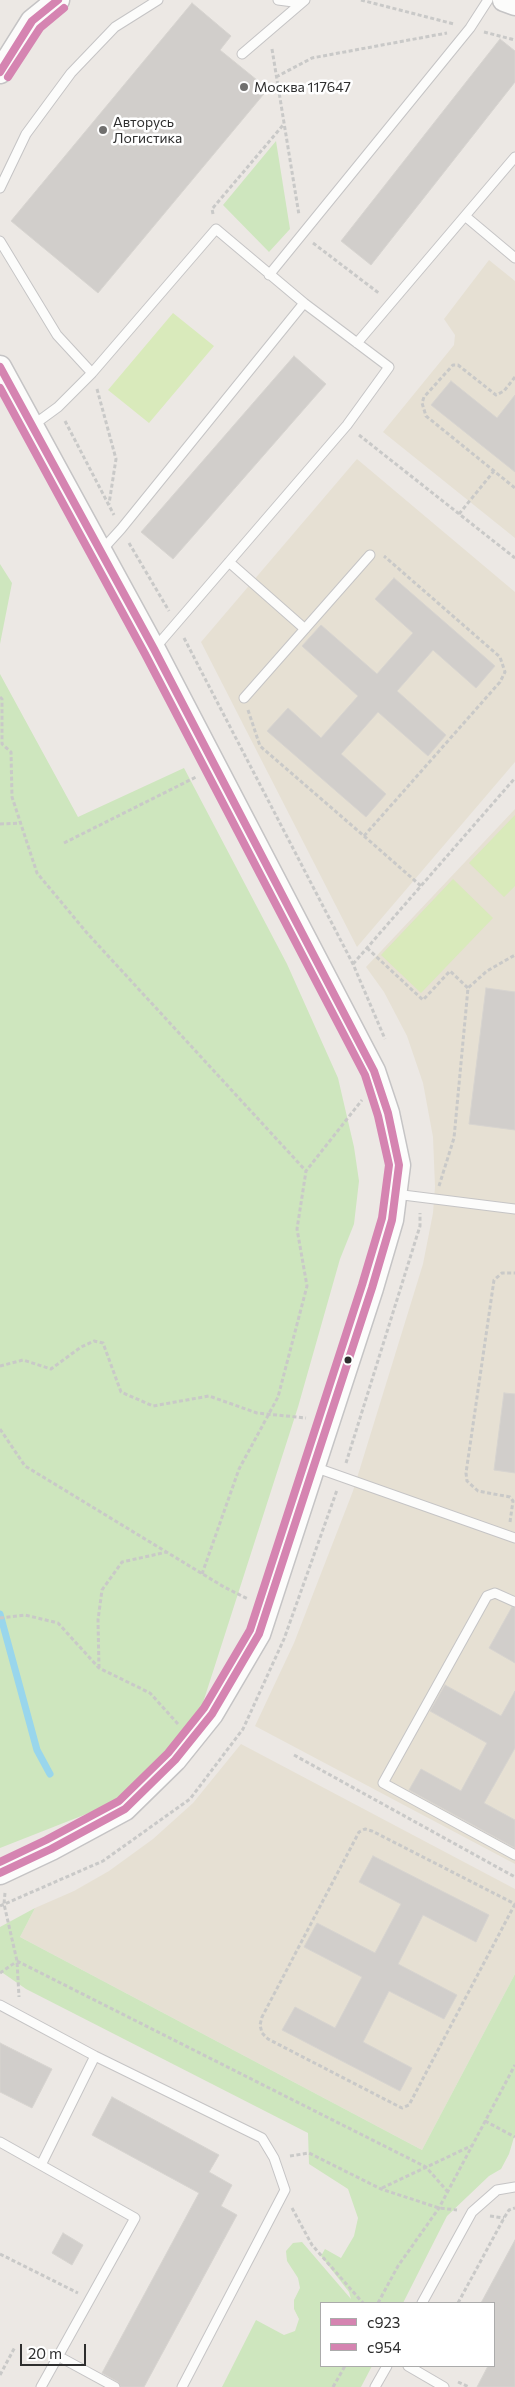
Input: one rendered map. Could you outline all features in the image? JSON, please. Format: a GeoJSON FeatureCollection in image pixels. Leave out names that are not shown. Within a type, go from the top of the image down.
{"type":"FeatureCollection","features":[{"type":"Feature","properties":{"kind":"street"},"geometry":{"type":"LineString","coordinates":[[0,72],[32,21],[58,0]]}},
{"type":"Feature","properties":{"kind":"street"},"geometry":{"type":"LineString","coordinates":[[504,0],[515,4]]}},
{"type":"Feature","properties":{"kind":"street"},"geometry":{"type":"LineString","coordinates":[[0,368],[99,552],[154,649],[374,1071],[388,1113],[399,1165],[392,1220],[372,1288],[259,1634],[212,1714],[175,1760],[125,1809],[51,1849],[0,1873]]}},
{"type":"Feature","properties":{"kind":"lane"},"geometry":{"type":"LineString","coordinates":[[0,188],[26,134],[71,73],[115,27],[158,0]]}},
{"type":"Feature","properties":{"kind":"lane"},"geometry":{"type":"LineString","coordinates":[[278,0],[303,2]]}},
{"type":"Feature","properties":{"kind":"lane"},"geometry":{"type":"LineString","coordinates":[[269,275],[470,28],[488,0]]}},
{"type":"Feature","properties":{"kind":"lane"},"geometry":{"type":"LineString","coordinates":[[242,54],[303,2]]}},
{"type":"Feature","properties":{"kind":"lane"},"geometry":{"type":"LineString","coordinates":[[357,342],[515,157]]}},
{"type":"Feature","properties":{"kind":"lane"},"geometry":{"type":"LineString","coordinates":[[465,216],[515,258]]}},
{"type":"Feature","properties":{"kind":"lane"},"geometry":{"type":"LineString","coordinates":[[31,427],[58,407],[92,373],[216,229],[304,303],[389,366],[347,425],[154,649]]}},
{"type":"Feature","properties":{"kind":"lane"},"geometry":{"type":"LineString","coordinates":[[0,241],[57,335],[92,373]]}},
{"type":"Feature","properties":{"kind":"lane"},"geometry":{"type":"LineString","coordinates":[[99,552],[121,529],[304,303]]}},
{"type":"Feature","properties":{"kind":"lane"},"geometry":{"type":"LineString","coordinates":[[244,698],[370,555]]}},
{"type":"Feature","properties":{"kind":"lane"},"geometry":{"type":"LineString","coordinates":[[229,562],[305,629]]}},
{"type":"Feature","properties":{"kind":"lane"},"geometry":{"type":"LineString","coordinates":[[395,1194],[515,1209]]}},
{"type":"Feature","properties":{"kind":"lane"},"geometry":{"type":"LineString","coordinates":[[314,1467],[512,1537]]}},
{"type":"Feature","properties":{"kind":"lane"},"geometry":{"type":"LineString","coordinates":[[515,1602],[495,1593],[487,1596],[383,1783],[515,1856]]}},
{"type":"Feature","properties":{"kind":"lane"},"geometry":{"type":"LineString","coordinates":[[0,2005],[95,2056],[262,2138],[274,2158],[285,2190],[182,2387]]}},
{"type":"Feature","properties":{"kind":"lane"},"geometry":{"type":"LineString","coordinates":[[41,2165],[95,2056]]}},
{"type":"Feature","properties":{"kind":"lane"},"geometry":{"type":"LineString","coordinates":[[0,2142],[135,2218],[41,2387]]}},
{"type":"Feature","properties":{"kind":"lane"},"geometry":{"type":"LineString","coordinates":[[423,2302],[472,2212],[497,2190],[515,2187]]}},
{"type":"Feature","properties":{"kind":"lane"},"geometry":{"type":"LineString","coordinates":[[58,2356],[114,2387]]}},
{"type":"Feature","properties":{"kind":"lane"},"geometry":{"type":"LineString","coordinates":[[375,2387],[386,2367]]}},
{"type":"Feature","properties":{"kind":"lane"},"geometry":{"type":"LineString","coordinates":[[410,2367],[444,2387]]}},
{"type":"Feature","properties":{"kind":"path"},"geometry":{"type":"LineString","coordinates":[[361,0],[515,40]]}},
{"type":"Feature","properties":{"kind":"path"},"geometry":{"type":"LineString","coordinates":[[276,77],[312,58],[470,28]]}},
{"type":"Feature","properties":{"kind":"path"},"geometry":{"type":"LineString","coordinates":[[269,31],[302,235],[391,302]]}},
{"type":"Feature","properties":{"kind":"path"},"geometry":{"type":"LineString","coordinates":[[216,229],[212,209],[284,124]]}},
{"type":"Feature","properties":{"kind":"path"},"geometry":{"type":"LineString","coordinates":[[515,378],[504,391],[496,394],[458,365],[452,365],[424,397],[422,403],[426,416],[515,488]]}},
{"type":"Feature","properties":{"kind":"path"},"geometry":{"type":"LineString","coordinates":[[92,373],[116,459],[109,505]]}},
{"type":"Feature","properties":{"kind":"path"},"geometry":{"type":"LineString","coordinates":[[58,407],[121,529],[176,624],[353,964],[387,1045]]}},
{"type":"Feature","properties":{"kind":"path"},"geometry":{"type":"LineString","coordinates":[[347,425],[515,558]]}},
{"type":"Feature","properties":{"kind":"path"},"geometry":{"type":"LineString","coordinates":[[459,514],[494,471]]}},
{"type":"Feature","properties":{"kind":"path"},"geometry":{"type":"LineString","coordinates":[[364,836],[500,682],[505,672],[500,658],[382,554],[370,555]]}},
{"type":"Feature","properties":{"kind":"path"},"geometry":{"type":"LineString","coordinates":[[0,697],[2,699],[2,744],[11,752],[12,797],[37,873],[87,933],[306,1171]]}},
{"type":"Feature","properties":{"kind":"path"},"geometry":{"type":"LineString","coordinates":[[244,698],[260,746],[421,886]]}},
{"type":"Feature","properties":{"kind":"path"},"geometry":{"type":"LineString","coordinates":[[64,843],[199,776]]}},
{"type":"Feature","properties":{"kind":"path"},"geometry":{"type":"LineString","coordinates":[[353,964],[515,778]]}},
{"type":"Feature","properties":{"kind":"path"},"geometry":{"type":"LineString","coordinates":[[0,824],[22,823]]}},
{"type":"Feature","properties":{"kind":"path"},"geometry":{"type":"LineString","coordinates":[[367,948],[423,1000],[450,971],[468,988]]}},
{"type":"Feature","properties":{"kind":"path"},"geometry":{"type":"LineString","coordinates":[[434,1199],[454,1138],[468,988],[487,971],[515,955]]}},
{"type":"Feature","properties":{"kind":"path"},"geometry":{"type":"LineString","coordinates":[[202,1574],[238,1469],[278,1397],[307,1286],[297,1230],[306,1171],[362,1100]]}},
{"type":"Feature","properties":{"kind":"path"},"geometry":{"type":"LineString","coordinates":[[20,2016],[17,1961],[2,1905],[103,1861],[190,1799],[243,1729],[284,1639],[342,1477],[420,1226],[421,1198]]}},
{"type":"Feature","properties":{"kind":"path"},"geometry":{"type":"LineString","coordinates":[[512,1537],[513,1501],[506,1495],[478,1491],[467,1481],[466,1473],[494,1280],[502,1273],[515,1273]]}},
{"type":"Feature","properties":{"kind":"path"},"geometry":{"type":"LineString","coordinates":[[0,1366],[23,1360],[51,1370],[81,1347],[94,1341],[103,1343],[121,1392],[153,1406],[209,1396],[257,1413],[311,1418]]}},
{"type":"Feature","properties":{"kind":"path"},"geometry":{"type":"LineString","coordinates":[[0,1429],[25,1466],[202,1574],[251,1600]]}},
{"type":"Feature","properties":{"kind":"path"},"geometry":{"type":"LineString","coordinates":[[99,1668],[98,1620],[102,1590],[122,1562],[167,1552]]}},
{"type":"Feature","properties":{"kind":"path"},"geometry":{"type":"LineString","coordinates":[[0,1618],[25,1615],[58,1623],[99,1668],[150,1693],[180,1726]]}},
{"type":"Feature","properties":{"kind":"path"},"geometry":{"type":"LineString","coordinates":[[294,1755],[515,1877]]}},
{"type":"Feature","properties":{"kind":"path"},"geometry":{"type":"LineString","coordinates":[[365,1829],[372,1831],[515,1904],[409,2105],[402,2108],[268,2039],[262,2034],[260,2025],[262,2017],[359,1832],[365,1829]]}},
{"type":"Feature","properties":{"kind":"path"},"geometry":{"type":"LineString","coordinates":[[0,1973],[17,1961]]}},
{"type":"Feature","properties":{"kind":"path"},"geometry":{"type":"LineString","coordinates":[[17,1961],[426,2167],[447,2192]]}},
{"type":"Feature","properties":{"kind":"path"},"geometry":{"type":"LineString","coordinates":[[379,2302],[398,2266],[439,2208],[515,2065]]}},
{"type":"Feature","properties":{"kind":"path"},"geometry":{"type":"LineString","coordinates":[[485,2121],[515,2137]]}},
{"type":"Feature","properties":{"kind":"path"},"geometry":{"type":"LineString","coordinates":[[381,2188],[472,2146]]}},
{"type":"Feature","properties":{"kind":"path"},"geometry":{"type":"LineString","coordinates":[[274,2158],[309,2153],[381,2188],[439,2208],[472,2212]]}},
{"type":"Feature","properties":{"kind":"path"},"geometry":{"type":"LineString","coordinates":[[459,2302],[504,2218],[509,2210],[515,2208]]}},
{"type":"Feature","properties":{"kind":"path"},"geometry":{"type":"LineString","coordinates":[[298,2222],[312,2245],[362,2302]]}},
{"type":"Feature","properties":{"kind":"path"},"geometry":{"type":"LineString","coordinates":[[0,2254],[90,2299]]}},
{"type":"Feature","properties":{"kind":"path"},"geometry":{"type":"LineString","coordinates":[[0,2375],[15,2347]]}},
{"type":"Feature","properties":{"kind":"path"},"geometry":{"type":"LineString","coordinates":[[333,2387],[344,2367]]}},
{"type":"Feature","properties":{"kind":"shaded area"},"geometry":{"type":"Polygon","coordinates":[[[489,260],[515,281],[515,538],[383,432],[454,345],[455,335],[444,319],[489,260]]]}},
{"type":"Feature","properties":{"kind":"shaded area"},"geometry":{"type":"Polygon","coordinates":[[[357,459],[515,592],[515,762],[357,947],[201,642],[357,459]]]}},
{"type":"Feature","properties":{"kind":"shaded area"},"geometry":{"type":"Polygon","coordinates":[[[515,809],[515,1864],[255,1726],[294,1643],[353,1491],[423,1264],[433,1213],[435,1187],[433,1137],[423,1083],[407,1036],[384,992],[366,967],[515,809]]]}},
{"type":"Feature","properties":{"kind":"shaded area"},"geometry":{"type":"Polygon","coordinates":[[[241,1744],[515,1889],[515,1974],[422,2150],[20,1937],[35,1908],[74,1891],[109,1871],[153,1839],[193,1803],[241,1744]]]}},
{"type":"Feature","properties":{"kind":"green space"},"geometry":{"type":"Polygon","coordinates":[[[276,141],[290,229],[269,252],[223,205],[276,141]]]}},
{"type":"Feature","properties":{"kind":"green space"},"geometry":{"type":"Polygon","coordinates":[[[173,313],[214,346],[149,423],[108,390],[173,313]]]}},
{"type":"Feature","properties":{"kind":"green space"},"geometry":{"type":"Polygon","coordinates":[[[0,564],[12,583],[0,644],[0,564]]]}},
{"type":"Feature","properties":{"kind":"green space"},"geometry":{"type":"Polygon","coordinates":[[[0,674],[78,817],[184,768],[287,964],[338,1078],[354,1147],[359,1181],[354,1224],[340,1259],[298,1407],[200,1712],[122,1800],[0,1848],[0,674]]]}},
{"type":"Feature","properties":{"kind":"green space"},"geometry":{"type":"Polygon","coordinates":[[[515,815],[515,886],[504,897],[469,863],[515,815]]]}},
{"type":"Feature","properties":{"kind":"green space"},"geometry":{"type":"Polygon","coordinates":[[[453,879],[493,918],[421,993],[381,955],[453,879]]]}},
{"type":"Feature","properties":{"kind":"green space"},"geometry":{"type":"Polygon","coordinates":[[[35,1908],[20,1937],[422,2150],[515,1974],[515,2134],[509,2154],[501,2169],[489,2176],[447,2216],[404,2302],[320,2302],[320,2367],[371,2367],[361,2387],[222,2387],[256,2320],[284,2335],[295,2331],[299,2319],[294,2309],[294,2300],[300,2288],[298,2278],[287,2261],[286,2251],[293,2243],[302,2242],[351,2299],[349,2292],[321,2256],[325,2249],[341,2258],[354,2236],[358,2218],[348,2189],[309,2164],[308,2133],[26,1989],[0,1971],[0,1927],[35,1908]]]}},
{"type":"Feature","properties":{"kind":"building"},"geometry":{"type":"Polygon","coordinates":[[[192,3],[231,36],[220,50],[268,89],[98,293],[11,221],[192,3]]]}},
{"type":"Feature","properties":{"kind":"building"},"geometry":{"type":"Polygon","coordinates":[[[500,39],[515,51],[515,82],[371,265],[341,241],[500,39]]]}},
{"type":"Feature","properties":{"kind":"building"},"geometry":{"type":"Polygon","coordinates":[[[294,356],[326,384],[173,559],[141,532],[294,356]]]}},
{"type":"Feature","properties":{"kind":"building"},"geometry":{"type":"Polygon","coordinates":[[[451,381],[497,418],[515,395],[515,472],[431,405],[451,381]]]}},
{"type":"Feature","properties":{"kind":"building"},"geometry":{"type":"Polygon","coordinates":[[[394,578],[495,666],[476,688],[433,650],[397,691],[446,735],[428,756],[378,712],[341,754],[386,794],[366,817],[267,731],[288,708],[321,738],[358,696],[302,646],[321,625],[377,674],[413,633],[375,599],[394,578]]]}},
{"type":"Feature","properties":{"kind":"building"},"geometry":{"type":"Polygon","coordinates":[[[486,988],[515,992],[515,1130],[469,1124],[486,988]]]}},
{"type":"Feature","properties":{"kind":"building"},"geometry":{"type":"Polygon","coordinates":[[[504,1393],[515,1394],[515,1473],[494,1470],[504,1393]]]}},
{"type":"Feature","properties":{"kind":"building"},"geometry":{"type":"Polygon","coordinates":[[[512,1607],[515,1608],[515,1663],[489,1648],[512,1607]]]}},
{"type":"Feature","properties":{"kind":"building"},"geometry":{"type":"Polygon","coordinates":[[[445,1685],[501,1716],[515,1691],[515,1748],[484,1803],[515,1820],[515,1848],[409,1790],[421,1769],[461,1791],[487,1743],[430,1711],[445,1685]]]}},
{"type":"Feature","properties":{"kind":"building"},"geometry":{"type":"Polygon","coordinates":[[[373,1856],[489,1915],[476,1942],[423,1915],[398,1964],[457,1995],[444,2019],[389,1991],[363,2042],[412,2068],[400,2091],[282,2030],[295,2007],[335,2028],[362,1977],[304,1947],[317,1923],[375,1953],[401,1904],[359,1882],[373,1856]]]}},
{"type":"Feature","properties":{"kind":"building"},"geometry":{"type":"Polygon","coordinates":[[[0,2043],[52,2069],[32,2108],[0,2092],[0,2043]]]}},
{"type":"Feature","properties":{"kind":"building"},"geometry":{"type":"Polygon","coordinates":[[[112,2097],[219,2155],[209,2172],[232,2185],[221,2206],[237,2215],[144,2387],[121,2387],[118,2382],[102,2373],[199,2193],[92,2135],[112,2097]]]}},
{"type":"Feature","properties":{"kind":"building"},"geometry":{"type":"Polygon","coordinates":[[[63,2233],[83,2245],[72,2265],[52,2253],[63,2233]]]}},
{"type":"Feature","properties":{"kind":"building"},"geometry":{"type":"Polygon","coordinates":[[[515,2240],[515,2387],[477,2387],[487,2367],[495,2367],[495,2302],[482,2302],[515,2240]]]}},
{"type":"Feature","properties":{"kind":"waterway"},"geometry":{"type":"LineString","coordinates":[[0,1614],[37,1750],[50,1774]]}},
{"type":"Feature","properties":{"kind":"transit line","name":"с923"},"geometry":{"type":"LineString","coordinates":[[0,72],[32,21],[58,0]]}},
{"type":"Feature","properties":{"kind":"transit line","name":"с954"},"geometry":{"type":"LineString","coordinates":[[8,77],[40,28],[64,8]]}},
{"type":"Feature","properties":{"kind":"transit line","name":"с923"},"geometry":{"type":"LineString","coordinates":[[0,367],[154,649],[374,1071],[388,1113],[399,1165],[392,1220],[372,1288],[259,1634],[212,1714],[175,1760],[125,1809],[51,1849],[0,1873]]}},
{"type":"Feature","properties":{"kind":"transit line","name":"с954"},"geometry":{"type":"LineString","coordinates":[[0,388],[145,654],[365,1075],[378,1116],[389,1165],[382,1218],[362,1285],[250,1630],[204,1708],[168,1753],[119,1801],[0,1862]]}},
{"type":"Feature","properties":{"kind":"place","name":"Москва 117647"},"geometry":{"type":"Point","coordinates":[244,87]}},
{"type":"Feature","properties":{"kind":"place","name":"Авторусь Логистика"},"geometry":{"type":"Point","coordinates":[103,130]}}]}
